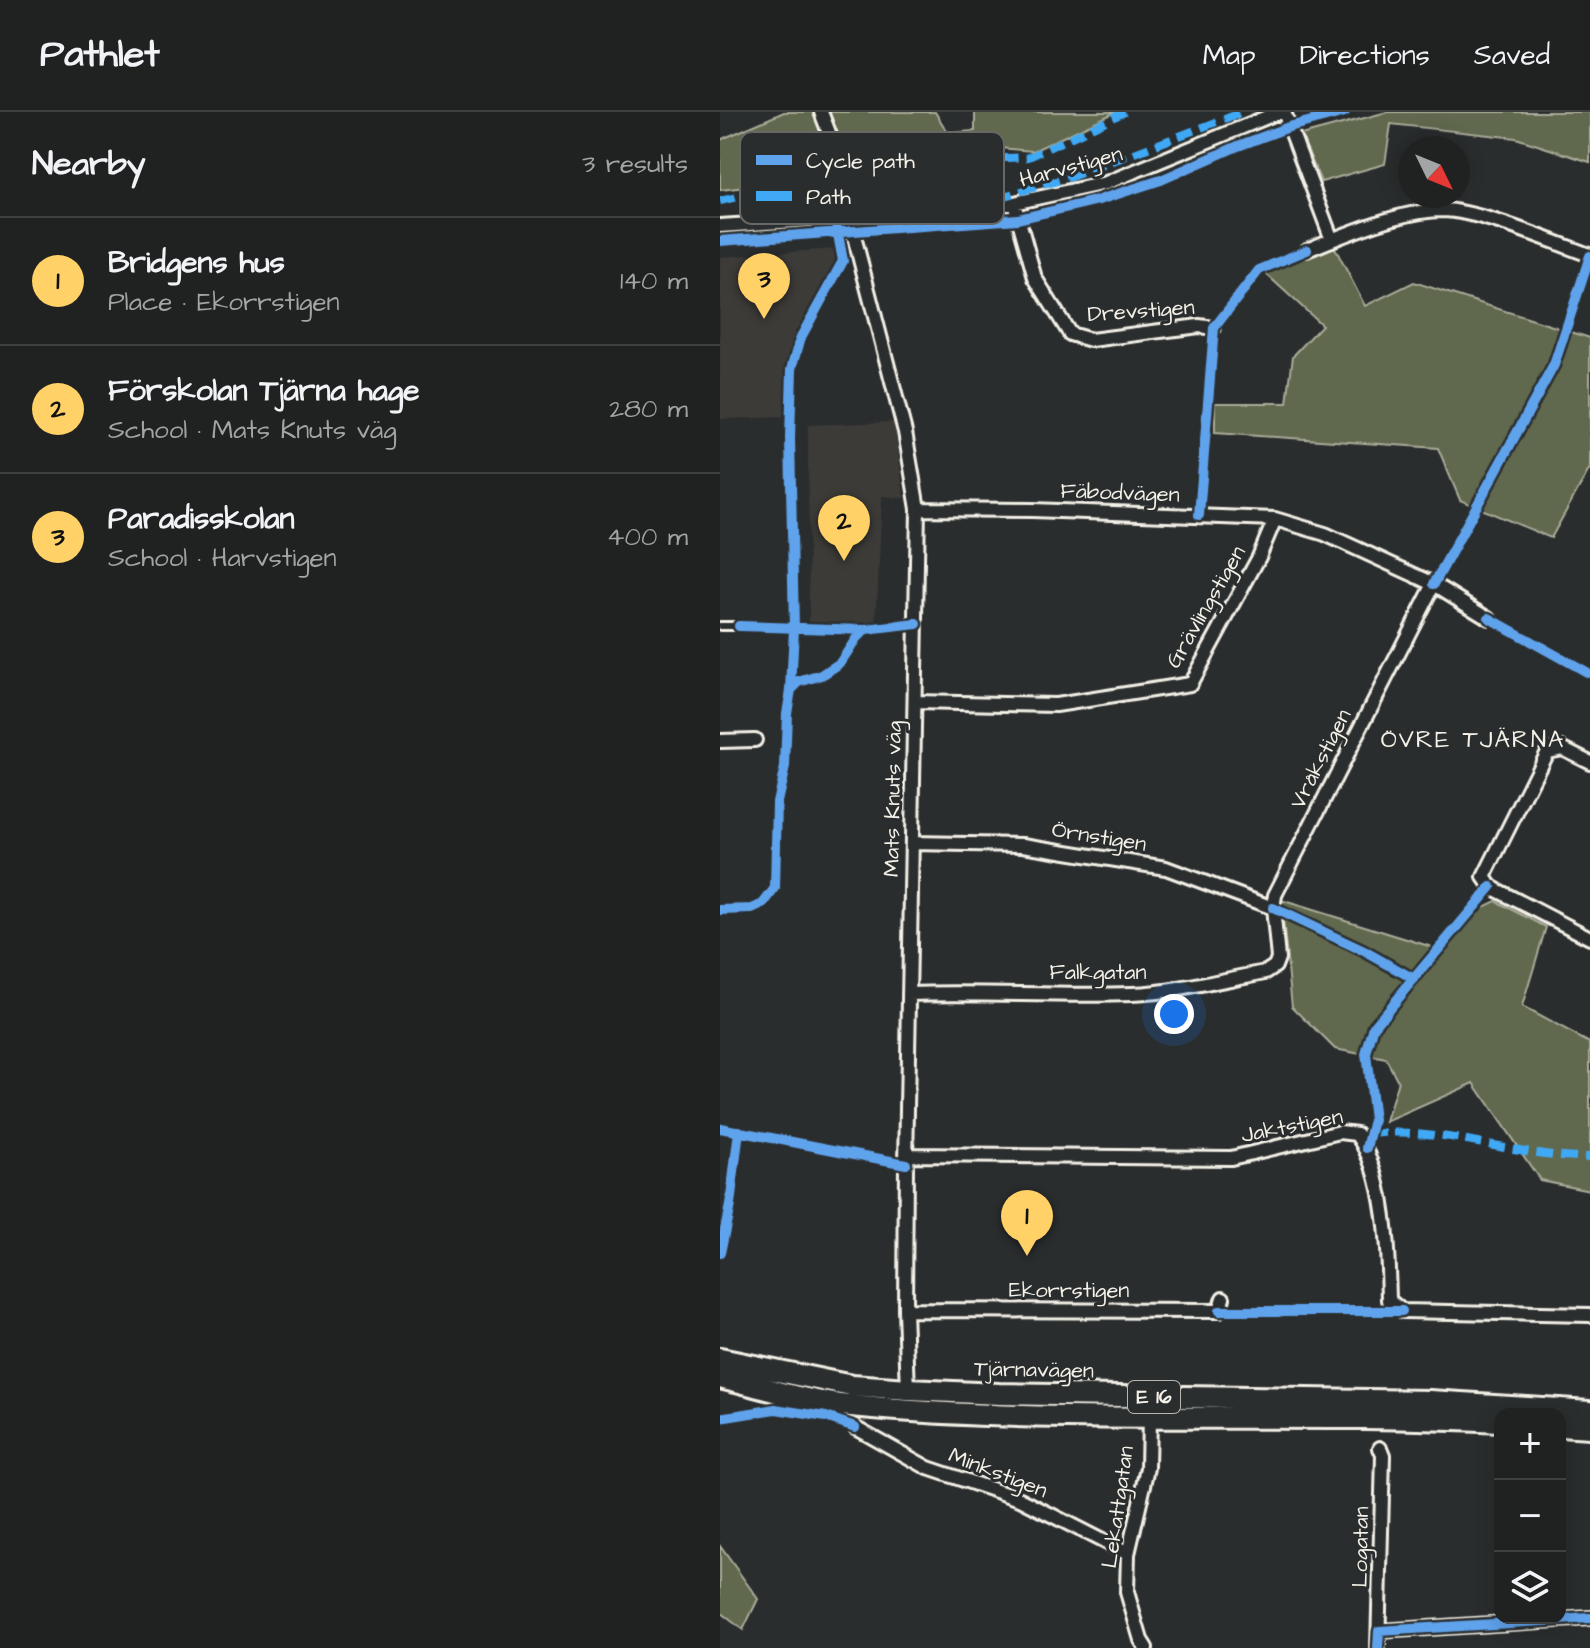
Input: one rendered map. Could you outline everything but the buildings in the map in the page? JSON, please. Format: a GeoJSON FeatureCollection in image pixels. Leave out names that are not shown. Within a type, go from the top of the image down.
{"type":"FeatureCollection","features":[{"type":"Feature","properties":{"kind":"highway","name":"Tjärnavägen"},"geometry":{"type":"LineString","coordinates":[[720,1359],[852,1386],[908,1390],[1430,1401],[1590,1411]]}},
{"type":"Feature","properties":{"kind":"highway","name":"Tjärnavägen"},"geometry":{"type":"LineString","coordinates":[[720,1377],[847,1406],[994,1415],[1424,1418],[1494,1422]]}},
{"type":"Feature","properties":{"kind":"highway"},"geometry":{"type":"LineString","coordinates":[[1566,1426],[1590,1428]]}},
{"type":"Feature","properties":{"kind":"street"},"geometry":{"type":"LineString","coordinates":[[821,112],[829,132]]}},
{"type":"Feature","properties":{"kind":"street"},"geometry":{"type":"LineString","coordinates":[[1281,112],[1332,240]]}},
{"type":"Feature","properties":{"kind":"street","name":"Harvstigen"},"geometry":{"type":"LineString","coordinates":[[1004,204],[1106,183],[1281,112]]}},
{"type":"Feature","properties":{"kind":"street","name":"Drevstigen"},"geometry":{"type":"LineString","coordinates":[[1014,203],[1035,278],[1070,334],[1091,340],[1199,326],[1214,328]]}},
{"type":"Feature","properties":{"kind":"street"},"geometry":{"type":"LineString","coordinates":[[1307,250],[1417,212],[1445,210],[1470,214],[1589,255]]}},
{"type":"Feature","properties":{"kind":"street","name":"Harvstigen"},"geometry":{"type":"LineString","coordinates":[[720,226],[749,224]]}},
{"type":"Feature","properties":{"kind":"street","name":"Mats Knuts väg"},"geometry":{"type":"LineString","coordinates":[[851,224],[905,432],[918,509],[906,1155],[908,1390]]}},
{"type":"Feature","properties":{"kind":"street","name":"Fäbodvägen"},"geometry":{"type":"LineString","coordinates":[[918,509],[1048,510],[1275,519],[1325,534],[1434,584],[1489,618]]}},
{"type":"Feature","properties":{"kind":"street","name":"Grävlingstigen"},"geometry":{"type":"LineString","coordinates":[[915,702],[1056,705],[1190,684],[1259,557],[1275,519]]}},
{"type":"Feature","properties":{"kind":"street","name":"Vråkstigen"},"geometry":{"type":"LineString","coordinates":[[1278,958],[1273,908],[1275,895],[1434,584]]}},
{"type":"Feature","properties":{"kind":"street"},"geometry":{"type":"LineString","coordinates":[[720,741],[755,740]]}},
{"type":"Feature","properties":{"kind":"street"},"geometry":{"type":"LineString","coordinates":[[1590,762],[1562,748],[1547,751],[1484,877],[1491,887],[1590,938]]}},
{"type":"Feature","properties":{"kind":"street","name":"Örnstigen"},"geometry":{"type":"LineString","coordinates":[[912,843],[1023,845],[1166,868],[1273,908]]}},
{"type":"Feature","properties":{"kind":"street","name":"Falkgatan"},"geometry":{"type":"LineString","coordinates":[[909,994],[1157,992],[1266,972],[1275,966],[1278,958]]}},
{"type":"Feature","properties":{"kind":"street","name":"Jaktstigen"},"geometry":{"type":"LineString","coordinates":[[906,1155],[1231,1158],[1340,1132],[1357,1134],[1367,1148],[1387,1226],[1389,1300],[1402,1311],[1590,1315]]}},
{"type":"Feature","properties":{"kind":"street","name":"Ekorrstigen"},"geometry":{"type":"LineString","coordinates":[[905,1310],[1219,1311],[1223,1298]]}},
{"type":"Feature","properties":{"kind":"street","name":"Lekattgatan"},"geometry":{"type":"LineString","coordinates":[[1146,1648],[1127,1592],[1128,1554],[1148,1468],[1149,1416]]}},
{"type":"Feature","properties":{"kind":"street","name":"Minkstigen"},"geometry":{"type":"LineString","coordinates":[[855,1427],[928,1468],[1020,1499],[1128,1554]]}},
{"type":"Feature","properties":{"kind":"street","name":"Logatan"},"geometry":{"type":"LineString","coordinates":[[1378,1648],[1383,1455],[1380,1448]]}},
{"type":"Feature","properties":{"kind":"street"},"geometry":{"type":"LineString","coordinates":[[1566,1619],[1590,1618]]}},
{"type":"Feature","properties":{"kind":"street"},"geometry":{"type":"LineString","coordinates":[[1379,1631],[1494,1622]]}},
{"type":"Feature","properties":{"kind":"lane"},"geometry":{"type":"LineString","coordinates":[[720,626],[739,626]]}},
{"type":"Feature","properties":{"kind":"shaded area"},"geometry":{"type":"Polygon","coordinates":[[[835,249],[834,274],[799,335],[791,368],[788,417],[720,419],[720,257],[835,249]]]}},
{"type":"Feature","properties":{"kind":"shaded area"},"geometry":{"type":"Polygon","coordinates":[[[894,422],[904,498],[882,496],[876,625],[809,625],[808,425],[894,422]]]}},
{"type":"Feature","properties":{"kind":"green space"},"geometry":{"type":"Polygon","coordinates":[[[784,112],[815,112],[823,132],[740,132],[740,188],[720,190],[720,140],[784,112]]]}},
{"type":"Feature","properties":{"kind":"green space"},"geometry":{"type":"Polygon","coordinates":[[[825,112],[935,112],[947,132],[833,132],[825,112]]]}},
{"type":"Feature","properties":{"kind":"green space"},"geometry":{"type":"Polygon","coordinates":[[[975,112],[1116,112],[1033,151],[1004,148],[1004,132],[962,132],[975,131],[975,112]]]}},
{"type":"Feature","properties":{"kind":"green space"},"geometry":{"type":"Polygon","coordinates":[[[1387,112],[1590,112],[1590,162],[1516,138],[1391,124],[1385,164],[1321,182],[1301,135],[1387,112]]]}},
{"type":"Feature","properties":{"kind":"green space"},"geometry":{"type":"Polygon","coordinates":[[[1333,244],[1365,306],[1414,282],[1590,338],[1590,468],[1551,538],[1460,500],[1438,448],[1215,433],[1215,403],[1287,403],[1293,356],[1322,325],[1264,272],[1333,244]]]}},
{"type":"Feature","properties":{"kind":"green space"},"geometry":{"type":"Polygon","coordinates":[[[1281,900],[1445,951],[1479,909],[1496,901],[1546,927],[1522,1007],[1590,1043],[1590,1190],[1540,1180],[1474,1083],[1386,1122],[1398,1081],[1386,1059],[1335,1049],[1292,1006],[1281,900]]]}},
{"type":"Feature","properties":{"kind":"green space"},"geometry":{"type":"Polygon","coordinates":[[[720,1546],[758,1599],[743,1630],[720,1612],[720,1546]]]}},
{"type":"Feature","properties":{"kind":"marked path"},"geometry":{"type":"LineString","coordinates":[[1004,158],[1029,157],[1125,112]]}},
{"type":"Feature","properties":{"kind":"marked path"},"geometry":{"type":"LineString","coordinates":[[1004,196],[1068,178],[1243,112]]}},
{"type":"Feature","properties":{"kind":"marked path"},"geometry":{"type":"LineString","coordinates":[[720,201],[740,196]]}},
{"type":"Feature","properties":{"kind":"marked path"},"geometry":{"type":"LineString","coordinates":[[1370,1134],[1425,1134],[1535,1153],[1590,1157]]}},
{"type":"Feature","properties":{"kind":"cycle path"},"geometry":{"type":"LineString","coordinates":[[1004,220],[1099,200],[1161,180],[1289,127],[1345,112]]}},
{"type":"Feature","properties":{"kind":"cycle path"},"geometry":{"type":"LineString","coordinates":[[791,690],[794,628],[790,438],[792,369],[801,337],[843,261],[836,224]]}},
{"type":"Feature","properties":{"kind":"cycle path"},"geometry":{"type":"LineString","coordinates":[[720,241],[950,224]]}},
{"type":"Feature","properties":{"kind":"cycle path"},"geometry":{"type":"LineString","coordinates":[[1199,515],[1214,328],[1259,270],[1307,250]]}},
{"type":"Feature","properties":{"kind":"cycle path"},"geometry":{"type":"LineString","coordinates":[[1434,584],[1554,365],[1590,256]]}},
{"type":"Feature","properties":{"kind":"cycle path"},"geometry":{"type":"LineString","coordinates":[[1489,618],[1586,672]]}},
{"type":"Feature","properties":{"kind":"cycle path"},"geometry":{"type":"LineString","coordinates":[[720,910],[752,909],[763,904],[775,888],[777,802],[785,767],[791,690],[799,682],[822,675],[840,663],[858,636],[866,630],[917,624]]}},
{"type":"Feature","properties":{"kind":"cycle path"},"geometry":{"type":"LineString","coordinates":[[739,626],[866,630]]}},
{"type":"Feature","properties":{"kind":"cycle path"},"geometry":{"type":"LineString","coordinates":[[1367,1148],[1374,1120],[1366,1054],[1374,1026],[1491,887]]}},
{"type":"Feature","properties":{"kind":"cycle path"},"geometry":{"type":"LineString","coordinates":[[1273,908],[1364,951],[1414,979]]}},
{"type":"Feature","properties":{"kind":"cycle path"},"geometry":{"type":"LineString","coordinates":[[720,1128],[906,1164]]}},
{"type":"Feature","properties":{"kind":"cycle path"},"geometry":{"type":"LineString","coordinates":[[720,1253],[730,1205],[739,1131]]}},
{"type":"Feature","properties":{"kind":"cycle path"},"geometry":{"type":"LineString","coordinates":[[1219,1311],[1402,1311]]}},
{"type":"Feature","properties":{"kind":"cycle path"},"geometry":{"type":"LineString","coordinates":[[720,1418],[776,1409],[826,1417],[855,1427]]}},
{"type":"Feature","properties":{"kind":"cycle path"},"geometry":{"type":"LineString","coordinates":[[1378,1648],[1379,1631],[1590,1618]]}},
{"type":"Feature","properties":{"kind":"place","name":"Paradisskolan"},"geometry":{"type":"Point","coordinates":[764,319]}},
{"type":"Feature","properties":{"kind":"place","name":"Förskolan Tjärna hage"},"geometry":{"type":"Point","coordinates":[844,561]}},
{"type":"Feature","properties":{"kind":"place","name":"Bridgens hus"},"geometry":{"type":"Point","coordinates":[1027,1256]}},
{"type":"Feature","properties":{"kind":"district","name":"ÖVRE TJÄRNA"},"geometry":{"type":"Point","coordinates":[1473,740]}}]}
